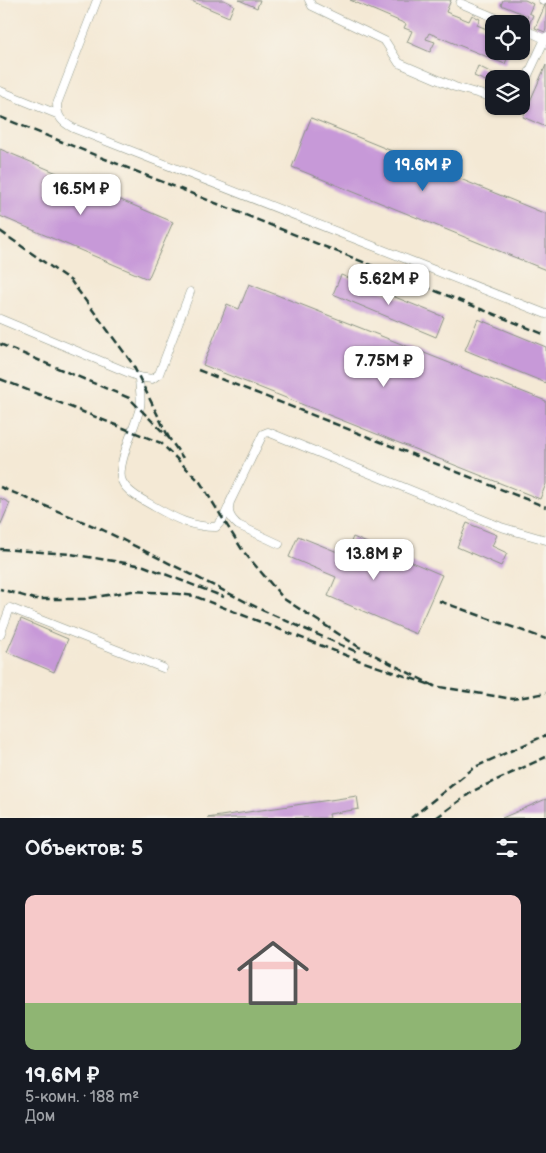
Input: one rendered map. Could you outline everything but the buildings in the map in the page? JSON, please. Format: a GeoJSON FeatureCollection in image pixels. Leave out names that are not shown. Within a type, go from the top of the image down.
{"type":"FeatureCollection","features":[{"type":"Feature","properties":{"kind":"lane"},"geometry":{"type":"LineString","coordinates":[[97,0],[58,104],[58,114],[64,123],[546,314]]}},
{"type":"Feature","properties":{"kind":"lane"},"geometry":{"type":"LineString","coordinates":[[309,0],[312,6],[385,41],[399,62],[455,87],[485,95]]}},
{"type":"Feature","properties":{"kind":"lane"},"geometry":{"type":"LineString","coordinates":[[460,3],[489,15]]}},
{"type":"Feature","properties":{"kind":"lane"},"geometry":{"type":"LineString","coordinates":[[530,32],[546,38],[530,71]]}},
{"type":"Feature","properties":{"kind":"lane"},"geometry":{"type":"LineString","coordinates":[[0,91],[58,114]]}},
{"type":"Feature","properties":{"kind":"lane"},"geometry":{"type":"LineString","coordinates":[[0,319],[139,377],[152,379],[160,374],[190,292]]}},
{"type":"Feature","properties":{"kind":"lane"},"geometry":{"type":"LineString","coordinates":[[139,377],[140,409],[131,431],[120,472],[122,481],[131,491],[146,502],[178,520],[201,527],[216,527],[223,519],[264,434],[268,432],[501,527],[546,540]]}},
{"type":"Feature","properties":{"kind":"lane"},"geometry":{"type":"LineString","coordinates":[[228,508],[232,520],[238,525],[279,544]]}},
{"type":"Feature","properties":{"kind":"lane"},"geometry":{"type":"LineString","coordinates":[[0,636],[10,608],[163,668]]}},
{"type":"Feature","properties":{"kind":"railway"},"geometry":{"type":"LineString","coordinates":[[0,117],[546,335]]}},
{"type":"Feature","properties":{"kind":"railway"},"geometry":{"type":"LineString","coordinates":[[0,231],[71,281],[132,363],[169,438]]}},
{"type":"Feature","properties":{"kind":"railway"},"geometry":{"type":"LineString","coordinates":[[0,344],[129,398],[169,438],[183,458]]}},
{"type":"Feature","properties":{"kind":"railway"},"geometry":{"type":"LineString","coordinates":[[198,370],[546,507]]}},
{"type":"Feature","properties":{"kind":"railway"},"geometry":{"type":"LineString","coordinates":[[0,379],[161,443],[200,482],[243,551],[284,599],[359,647],[434,686],[358,660],[194,596],[132,591],[84,599],[34,599],[0,589]]}},
{"type":"Feature","properties":{"kind":"railway"},"geometry":{"type":"LineString","coordinates":[[0,487],[103,530],[262,610],[357,652]]}},
{"type":"Feature","properties":{"kind":"railway"},"geometry":{"type":"LineString","coordinates":[[0,549],[70,554],[144,566],[224,597]]}},
{"type":"Feature","properties":{"kind":"railway"},"geometry":{"type":"LineString","coordinates":[[439,601],[546,639]]}},
{"type":"Feature","properties":{"kind":"railway"},"geometry":{"type":"LineString","coordinates":[[428,683],[434,686],[513,699],[546,693]]}},
{"type":"Feature","properties":{"kind":"railway"},"geometry":{"type":"LineString","coordinates":[[411,818],[475,767],[546,735]]}},
{"type":"Feature","properties":{"kind":"railway"},"geometry":{"type":"LineString","coordinates":[[436,818],[473,791],[546,757]]}}]}
